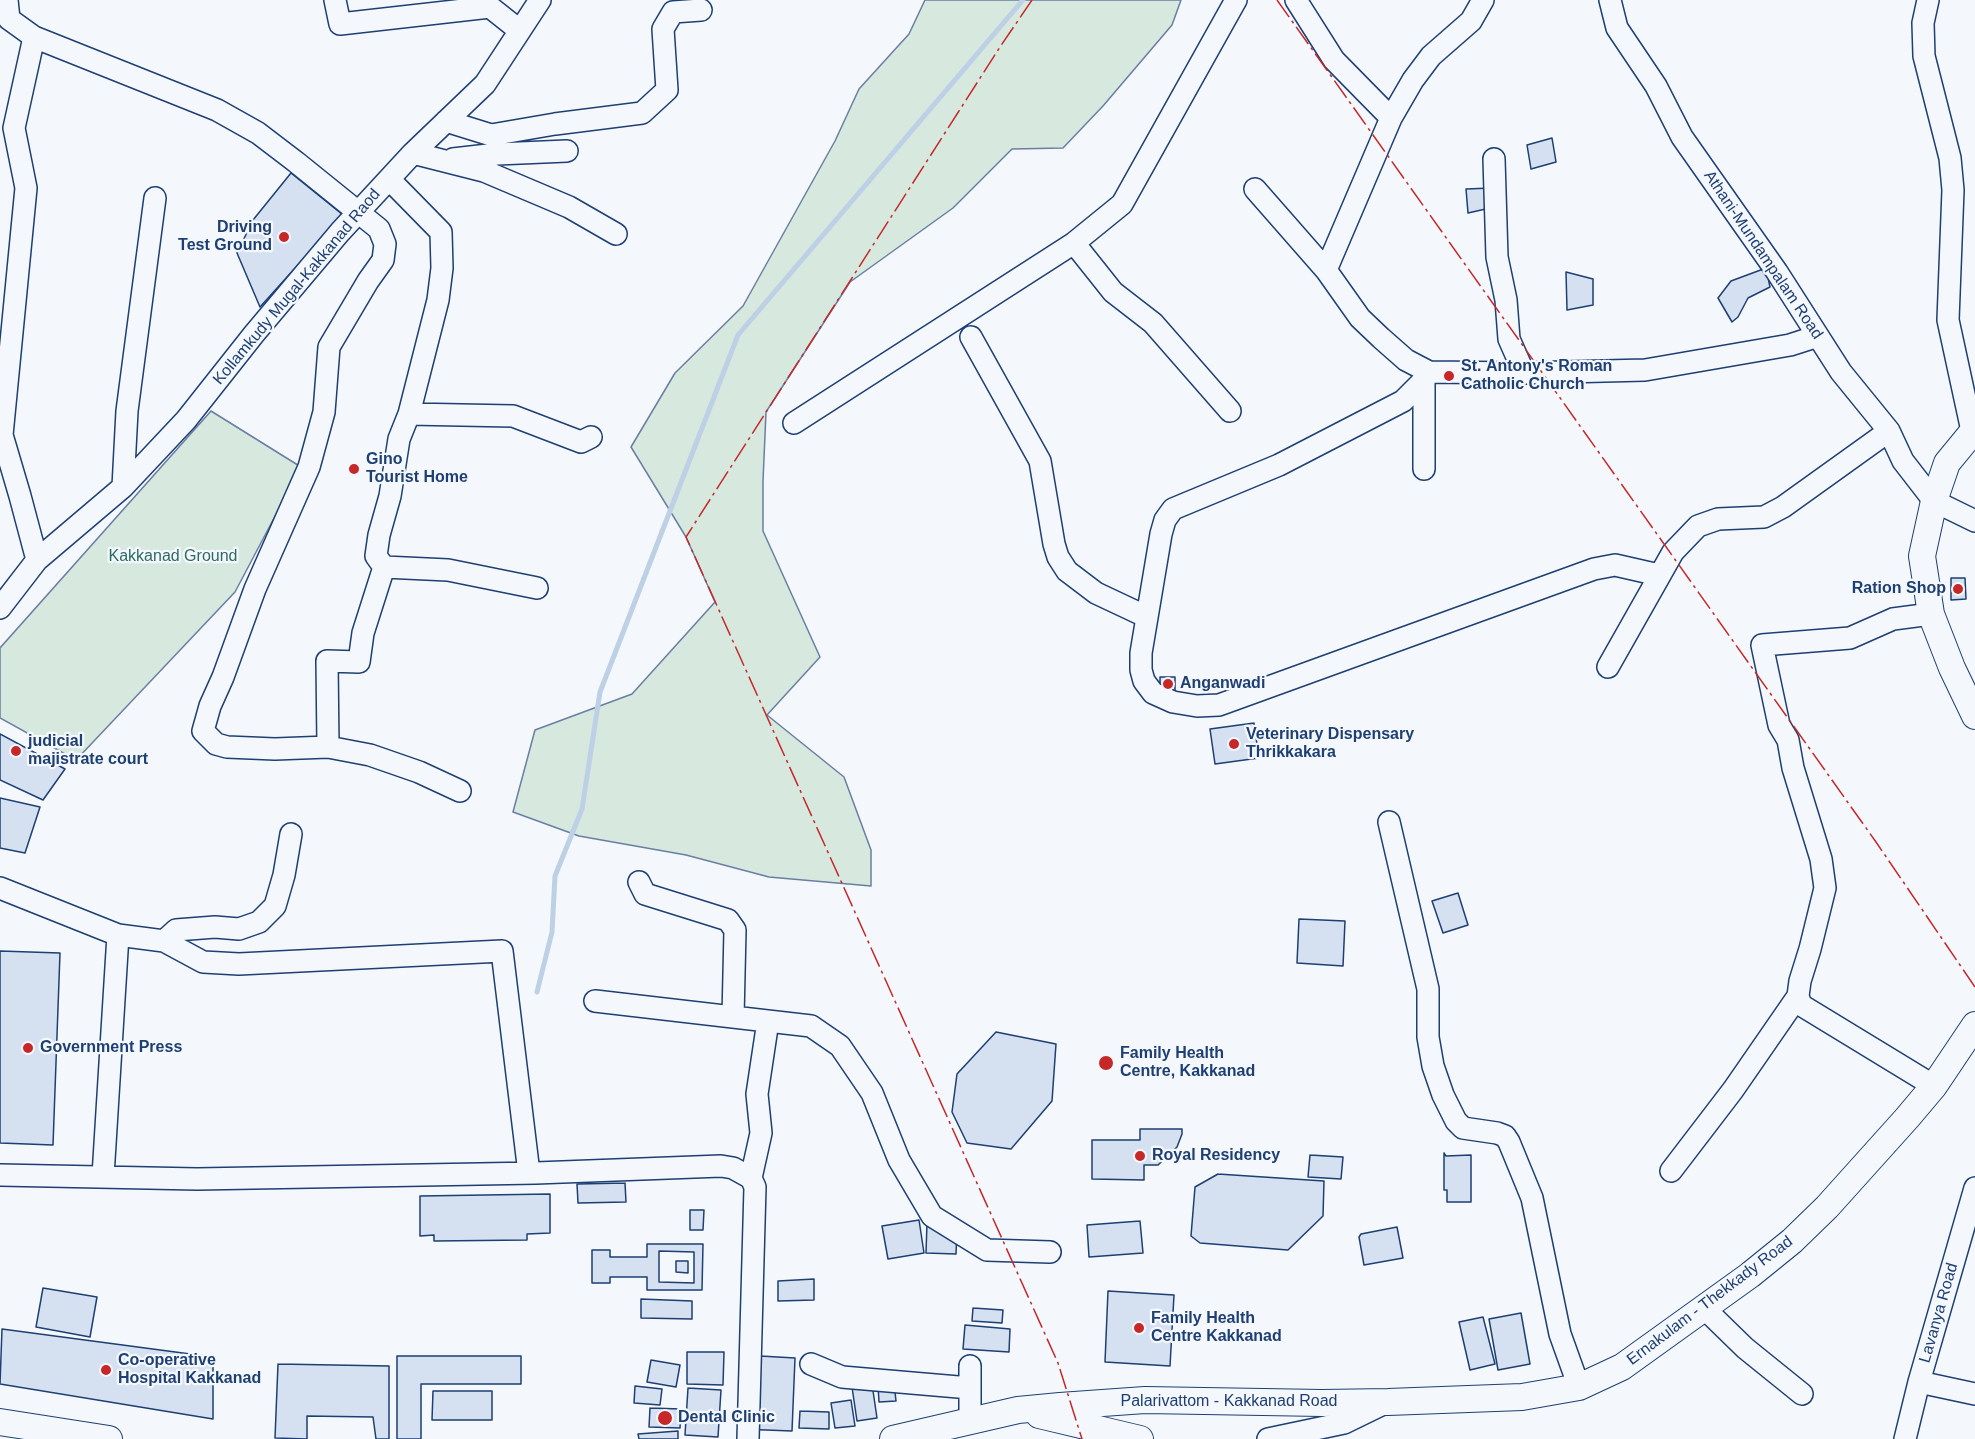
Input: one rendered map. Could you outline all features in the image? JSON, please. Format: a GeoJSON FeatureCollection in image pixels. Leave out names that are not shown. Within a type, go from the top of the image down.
{"type":"FeatureCollection","features":[{"type":"Feature","properties":{"kind":"main road"},"geometry":{"type":"LineString","coordinates":[[1973,430],[1947,463],[1934,501],[1922,556],[1931,614],[1952,668],[1975,716]]}},
{"type":"Feature","properties":{"kind":"main road","name":"Ernakulam - Thekkady Road"},"geometry":{"type":"LineString","coordinates":[[1388,1402],[1522,1397],[1579,1387],[1622,1366],[1750,1275],[1792,1241],[1827,1207],[1934,1086],[1975,1025]]}},
{"type":"Feature","properties":{"kind":"main road","name":"Palarivattom - Kakkanad Road"},"geometry":{"type":"LineString","coordinates":[[892,1439],[1018,1410],[1145,1400],[1388,1402]]}},
{"type":"Feature","properties":{"kind":"main road"},"geometry":{"type":"LineString","coordinates":[[1018,1410],[1140,1439]]}},
{"type":"Feature","properties":{"kind":"main road"},"geometry":{"type":"LineString","coordinates":[[0,1422],[109,1439]]}},
{"type":"Feature","properties":{"kind":"street"},"geometry":{"type":"LineString","coordinates":[[7,0],[9,19],[34,38],[217,110],[258,133],[379,230],[386,244],[383,260],[329,347],[324,412],[309,467],[255,589],[203,730],[216,744],[227,747],[276,749],[328,747],[370,755],[419,772],[460,791]]}},
{"type":"Feature","properties":{"kind":"street"},"geometry":{"type":"LineString","coordinates":[[335,0],[340,24],[490,7],[519,30]]}},
{"type":"Feature","properties":{"kind":"street","name":"Kollamkudy Mugal-Kakkanad Raod"},"geometry":{"type":"LineString","coordinates":[[0,608],[38,560],[123,486],[186,420],[254,334],[358,213],[413,153],[485,84],[540,0]]}},
{"type":"Feature","properties":{"kind":"street"},"geometry":{"type":"LineString","coordinates":[[794,423],[1074,243],[1122,204],[1236,0]]}},
{"type":"Feature","properties":{"kind":"street"},"geometry":{"type":"LineString","coordinates":[[1296,0],[1334,60],[1391,118]]}},
{"type":"Feature","properties":{"kind":"street"},"geometry":{"type":"LineString","coordinates":[[1326,270],[1391,118],[1413,80],[1431,56],[1471,21],[1483,0]]}},
{"type":"Feature","properties":{"kind":"street","name":"Athani-Mundampalam Road"},"geometry":{"type":"LineString","coordinates":[[1610,0],[1617,28],[1656,86],[1682,137],[1778,272],[1841,372],[1889,431],[1903,461],[1934,501]]}},
{"type":"Feature","properties":{"kind":"street"},"geometry":{"type":"LineString","coordinates":[[1928,0],[1923,23],[1924,56],[1950,158],[1953,190],[1948,320],[1973,430]]}},
{"type":"Feature","properties":{"kind":"street"},"geometry":{"type":"LineString","coordinates":[[446,121],[491,135],[642,113],[667,90],[663,29],[673,12],[701,10]]}},
{"type":"Feature","properties":{"kind":"street"},"geometry":{"type":"LineString","coordinates":[[34,38],[14,128],[26,188],[1,436],[38,560]]}},
{"type":"Feature","properties":{"kind":"street"},"geometry":{"type":"LineString","coordinates":[[443,160],[497,154],[567,152]]}},
{"type":"Feature","properties":{"kind":"street"},"geometry":{"type":"LineString","coordinates":[[413,153],[484,171],[569,207],[616,234]]}},
{"type":"Feature","properties":{"kind":"street"},"geometry":{"type":"LineString","coordinates":[[1494,159],[1497,257],[1506,300],[1509,339],[1524,372]]}},
{"type":"Feature","properties":{"kind":"street"},"geometry":{"type":"LineString","coordinates":[[384,567],[376,556],[379,535],[390,496],[399,439],[410,414],[438,300],[442,268],[441,232],[389,179]]}},
{"type":"Feature","properties":{"kind":"street"},"geometry":{"type":"LineString","coordinates":[[1255,189],[1326,270],[1360,318],[1426,376],[1645,370],[1790,345],[1818,336]]}},
{"type":"Feature","properties":{"kind":"street"},"geometry":{"type":"LineString","coordinates":[[123,486],[126,411],[155,198]]}},
{"type":"Feature","properties":{"kind":"street"},"geometry":{"type":"LineString","coordinates":[[1074,243],[1113,292],[1152,323],[1230,411]]}},
{"type":"Feature","properties":{"kind":"street"},"geometry":{"type":"LineString","coordinates":[[971,337],[1040,460],[1058,557],[1067,571],[1096,593],[1146,617]]}},
{"type":"Feature","properties":{"kind":"street"},"geometry":{"type":"LineString","coordinates":[[1424,469],[1426,376]]}},
{"type":"Feature","properties":{"kind":"street"},"geometry":{"type":"LineString","coordinates":[[1426,376],[1403,401],[1279,465],[1173,509],[1164,520],[1140,653],[1144,681],[1153,693],[1173,702],[1197,706],[1219,705],[1594,569],[1615,565],[1659,574]]}},
{"type":"Feature","properties":{"kind":"street"},"geometry":{"type":"LineString","coordinates":[[410,414],[513,416],[581,442],[591,437]]}},
{"type":"Feature","properties":{"kind":"street"},"geometry":{"type":"LineString","coordinates":[[1608,667],[1672,552],[1698,526],[1718,519],[1764,517],[1784,507],[1889,431]]}},
{"type":"Feature","properties":{"kind":"street"},"geometry":{"type":"LineString","coordinates":[[1934,501],[1975,521]]}},
{"type":"Feature","properties":{"kind":"street"},"geometry":{"type":"LineString","coordinates":[[328,747],[327,661],[359,662],[363,633],[384,567]]}},
{"type":"Feature","properties":{"kind":"street"},"geometry":{"type":"LineString","coordinates":[[384,567],[448,570],[537,588]]}},
{"type":"Feature","properties":{"kind":"street"},"geometry":{"type":"LineString","coordinates":[[1931,614],[1893,619],[1850,638],[1762,645],[1779,724],[1788,740],[1793,768],[1821,859],[1825,888],[1800,981],[1798,996],[1801,1005],[1934,1086]]}},
{"type":"Feature","properties":{"kind":"street"},"geometry":{"type":"LineString","coordinates":[[1389,822],[1428,988],[1428,1037],[1433,1066],[1456,1121],[1463,1128],[1497,1133],[1505,1136],[1509,1142],[1532,1198],[1560,1334],[1579,1387]]}},
{"type":"Feature","properties":{"kind":"street"},"geometry":{"type":"LineString","coordinates":[[164,941],[176,930],[215,927],[239,929],[259,922],[275,906],[284,875],[291,834]]}},
{"type":"Feature","properties":{"kind":"street"},"geometry":{"type":"LineString","coordinates":[[639,882],[645,894],[728,920],[735,930],[733,1017]]}},
{"type":"Feature","properties":{"kind":"street"},"geometry":{"type":"LineString","coordinates":[[0,888],[118,935],[164,941],[203,963],[239,964],[502,951],[529,1173]]}},
{"type":"Feature","properties":{"kind":"street"},"geometry":{"type":"LineString","coordinates":[[103,1176],[118,935]]}},
{"type":"Feature","properties":{"kind":"street"},"geometry":{"type":"LineString","coordinates":[[1671,1171],[1733,1089],[1798,996]]}},
{"type":"Feature","properties":{"kind":"street"},"geometry":{"type":"LineString","coordinates":[[595,1001],[811,1026],[840,1046],[872,1094],[899,1160],[932,1216],[987,1250],[1050,1252]]}},
{"type":"Feature","properties":{"kind":"street"},"geometry":{"type":"LineString","coordinates":[[748,1439],[756,1207],[755,1187],[751,1178],[761,1133],[757,1094],[768,1021]]}},
{"type":"Feature","properties":{"kind":"street"},"geometry":{"type":"LineString","coordinates":[[0,1175],[197,1179],[529,1173],[721,1166],[733,1168],[751,1178]]}},
{"type":"Feature","properties":{"kind":"street","name":"Lavanya Road"},"geometry":{"type":"LineString","coordinates":[[1905,1439],[1919,1382],[1975,1188]]}},
{"type":"Feature","properties":{"kind":"street"},"geometry":{"type":"LineString","coordinates":[[1704,1308],[1745,1348],[1802,1394]]}},
{"type":"Feature","properties":{"kind":"street"},"geometry":{"type":"LineString","coordinates":[[811,1364],[842,1377],[970,1388]]}},
{"type":"Feature","properties":{"kind":"street"},"geometry":{"type":"LineString","coordinates":[[970,1366],[970,1421]]}},
{"type":"Feature","properties":{"kind":"street"},"geometry":{"type":"LineString","coordinates":[[1919,1382],[1975,1394]]}},
{"type":"Feature","properties":{"kind":"street"},"geometry":{"type":"LineString","coordinates":[[1268,1439],[1344,1423],[1388,1402]]}},
{"type":"Feature","properties":{"kind":"green space"},"geometry":{"type":"Polygon","coordinates":[[[925,0],[1181,0],[1172,25],[1103,106],[1063,148],[1012,149],[953,208],[850,282],[766,412],[763,531],[820,657],[767,715],[844,777],[871,850],[871,886],[769,877],[686,855],[579,836],[513,812],[535,730],[632,694],[715,602],[686,537],[631,447],[675,373],[743,306],[835,141],[859,89],[909,34],[925,0]]]}},
{"type":"Feature","properties":{"kind":"green space","name":"Kakkanad Ground"},"geometry":{"type":"Polygon","coordinates":[[[211,411],[301,467],[235,592],[76,760],[0,718],[0,648],[211,411]]]}},
{"type":"Feature","properties":{"kind":"building"},"geometry":{"type":"Polygon","coordinates":[[[1552,138],[1556,162],[1531,169],[1527,145],[1552,138]]]}},
{"type":"Feature","properties":{"kind":"building","name":"Driving Test Ground"},"geometry":{"type":"Polygon","coordinates":[[[291,173],[343,215],[260,307],[237,253],[253,220],[291,173]]]}},
{"type":"Feature","properties":{"kind":"building"},"geometry":{"type":"Polygon","coordinates":[[[1491,188],[1490,208],[1468,213],[1466,189],[1491,188]]]}},
{"type":"Feature","properties":{"kind":"building"},"geometry":{"type":"Polygon","coordinates":[[[1766,268],[1770,287],[1748,298],[1738,317],[1732,322],[1718,298],[1731,281],[1766,268]]]}},
{"type":"Feature","properties":{"kind":"building"},"geometry":{"type":"Polygon","coordinates":[[[1566,272],[1593,279],[1593,305],[1567,310],[1566,272]]]}},
{"type":"Feature","properties":{"kind":"building","name":"Ration Shop"},"geometry":{"type":"Polygon","coordinates":[[[1951,578],[1965,578],[1966,599],[1951,600],[1951,578]]]}},
{"type":"Feature","properties":{"kind":"building","name":"Anganwadi"},"geometry":{"type":"Polygon","coordinates":[[[1160,677],[1175,677],[1175,695],[1160,691],[1160,677]]]}},
{"type":"Feature","properties":{"kind":"building","name":"Veterinary Dispensary Thrikkakara"},"geometry":{"type":"Polygon","coordinates":[[[1254,723],[1259,758],[1215,764],[1210,729],[1254,723]]]}},
{"type":"Feature","properties":{"kind":"building","name":"judicial majistrate court"},"geometry":{"type":"Polygon","coordinates":[[[0,734],[65,769],[43,800],[0,780],[0,734]]]}},
{"type":"Feature","properties":{"kind":"building"},"geometry":{"type":"Polygon","coordinates":[[[0,798],[40,807],[25,853],[0,848],[0,798]]]}},
{"type":"Feature","properties":{"kind":"building"},"geometry":{"type":"Polygon","coordinates":[[[1458,893],[1468,925],[1443,933],[1432,901],[1458,893]]]}},
{"type":"Feature","properties":{"kind":"building"},"geometry":{"type":"Polygon","coordinates":[[[1299,919],[1345,921],[1343,966],[1297,963],[1299,919]]]}},
{"type":"Feature","properties":{"kind":"building","name":"Government Press"},"geometry":{"type":"Polygon","coordinates":[[[0,951],[60,953],[53,1145],[0,1143],[0,951]]]}},
{"type":"Feature","properties":{"kind":"building"},"geometry":{"type":"Polygon","coordinates":[[[996,1032],[1056,1044],[1052,1101],[1011,1149],[967,1143],[952,1112],[957,1074],[996,1032]]]}},
{"type":"Feature","properties":{"kind":"building"},"geometry":{"type":"Polygon","coordinates":[[[1140,1129],[1182,1129],[1182,1134],[1177,1147],[1158,1165],[1144,1165],[1144,1180],[1092,1179],[1092,1140],[1140,1140],[1140,1129]]]}},
{"type":"Feature","properties":{"kind":"building"},"geometry":{"type":"Polygon","coordinates":[[[1444,1153],[1446,1156],[1471,1155],[1471,1202],[1447,1202],[1447,1190],[1444,1190],[1444,1153]]]}},
{"type":"Feature","properties":{"kind":"building"},"geometry":{"type":"Polygon","coordinates":[[[1310,1155],[1343,1157],[1341,1179],[1308,1177],[1310,1155]]]}},
{"type":"Feature","properties":{"kind":"building"},"geometry":{"type":"Polygon","coordinates":[[[1218,1174],[1324,1181],[1323,1216],[1288,1250],[1200,1243],[1191,1236],[1195,1187],[1218,1174]]]}},
{"type":"Feature","properties":{"kind":"building"},"geometry":{"type":"Polygon","coordinates":[[[625,1183],[626,1202],[578,1203],[577,1184],[625,1183]]]}},
{"type":"Feature","properties":{"kind":"building"},"geometry":{"type":"Polygon","coordinates":[[[550,1194],[550,1233],[527,1234],[527,1240],[434,1241],[434,1235],[420,1236],[420,1196],[550,1194]]]}},
{"type":"Feature","properties":{"kind":"building"},"geometry":{"type":"Polygon","coordinates":[[[690,1210],[704,1210],[703,1230],[690,1230],[690,1210]]]}},
{"type":"Feature","properties":{"kind":"building"},"geometry":{"type":"Polygon","coordinates":[[[919,1220],[924,1253],[888,1259],[882,1226],[919,1220]]]}},
{"type":"Feature","properties":{"kind":"building"},"geometry":{"type":"Polygon","coordinates":[[[1140,1221],[1143,1253],[1089,1257],[1087,1225],[1140,1221]]]}},
{"type":"Feature","properties":{"kind":"building"},"geometry":{"type":"Polygon","coordinates":[[[927,1223],[957,1230],[956,1254],[926,1253],[927,1223]]]}},
{"type":"Feature","properties":{"kind":"building"},"geometry":{"type":"Polygon","coordinates":[[[1397,1227],[1403,1258],[1364,1265],[1359,1237],[1361,1234],[1397,1227]]]}},
{"type":"Feature","properties":{"kind":"building"},"geometry":{"type":"Polygon","coordinates":[[[647,1244],[703,1244],[702,1290],[647,1290],[647,1277],[610,1277],[610,1283],[592,1283],[592,1250],[610,1250],[610,1257],[647,1257],[647,1244]],[[659,1251],[659,1282],[694,1283],[694,1252],[659,1251]]]}},
{"type":"Feature","properties":{"kind":"building"},"geometry":{"type":"Polygon","coordinates":[[[676,1261],[688,1261],[688,1273],[676,1272],[676,1261]]]}},
{"type":"Feature","properties":{"kind":"building"},"geometry":{"type":"Polygon","coordinates":[[[814,1279],[814,1300],[778,1301],[778,1281],[814,1279]]]}},
{"type":"Feature","properties":{"kind":"building"},"geometry":{"type":"Polygon","coordinates":[[[43,1288],[97,1297],[90,1337],[36,1327],[43,1288]]]}},
{"type":"Feature","properties":{"kind":"building","name":"Family Health Centre Kakkanad"},"geometry":{"type":"Polygon","coordinates":[[[1108,1291],[1174,1295],[1170,1366],[1105,1362],[1108,1291]]]}},
{"type":"Feature","properties":{"kind":"building"},"geometry":{"type":"Polygon","coordinates":[[[641,1299],[692,1301],[692,1319],[641,1318],[641,1299]]]}},
{"type":"Feature","properties":{"kind":"building"},"geometry":{"type":"Polygon","coordinates":[[[973,1308],[1003,1310],[1002,1323],[972,1321],[973,1308]]]}},
{"type":"Feature","properties":{"kind":"building"},"geometry":{"type":"Polygon","coordinates":[[[1521,1313],[1530,1364],[1498,1370],[1489,1319],[1521,1313]]]}},
{"type":"Feature","properties":{"kind":"building"},"geometry":{"type":"Polygon","coordinates":[[[1483,1317],[1495,1364],[1470,1370],[1459,1322],[1483,1317]]]}},
{"type":"Feature","properties":{"kind":"building"},"geometry":{"type":"Polygon","coordinates":[[[965,1325],[1010,1329],[1009,1352],[963,1349],[965,1325]]]}},
{"type":"Feature","properties":{"kind":"building","name":"Co-operative Hospital Kakkanad"},"geometry":{"type":"Polygon","coordinates":[[[2,1329],[213,1357],[213,1419],[0,1384],[2,1329]]]}},
{"type":"Feature","properties":{"kind":"building"},"geometry":{"type":"Polygon","coordinates":[[[687,1352],[724,1352],[723,1385],[687,1384],[687,1352]]]}},
{"type":"Feature","properties":{"kind":"building"},"geometry":{"type":"Polygon","coordinates":[[[743,1355],[795,1358],[792,1431],[740,1429],[743,1355]]]}},
{"type":"Feature","properties":{"kind":"building"},"geometry":{"type":"Polygon","coordinates":[[[397,1356],[521,1356],[521,1384],[421,1384],[421,1439],[397,1439],[397,1356]]]}},
{"type":"Feature","properties":{"kind":"building"},"geometry":{"type":"Polygon","coordinates":[[[651,1360],[680,1365],[676,1387],[647,1382],[651,1360]]]}},
{"type":"Feature","properties":{"kind":"building"},"geometry":{"type":"Polygon","coordinates":[[[278,1364],[389,1366],[389,1439],[376,1439],[373,1417],[307,1416],[307,1439],[275,1438],[278,1364]]]}},
{"type":"Feature","properties":{"kind":"building"},"geometry":{"type":"Polygon","coordinates":[[[894,1383],[896,1401],[879,1402],[878,1385],[894,1383]]]}},
{"type":"Feature","properties":{"kind":"building"},"geometry":{"type":"Polygon","coordinates":[[[872,1384],[877,1418],[857,1421],[852,1387],[872,1384]]]}},
{"type":"Feature","properties":{"kind":"building"},"geometry":{"type":"Polygon","coordinates":[[[635,1386],[662,1389],[660,1405],[634,1403],[635,1386]]]}},
{"type":"Feature","properties":{"kind":"building"},"geometry":{"type":"Polygon","coordinates":[[[688,1388],[721,1390],[718,1437],[685,1435],[688,1388]]]}},
{"type":"Feature","properties":{"kind":"building"},"geometry":{"type":"Polygon","coordinates":[[[433,1391],[492,1391],[492,1420],[432,1420],[433,1391]]]}},
{"type":"Feature","properties":{"kind":"building"},"geometry":{"type":"Polygon","coordinates":[[[851,1400],[855,1426],[835,1428],[831,1403],[851,1400]]]}},
{"type":"Feature","properties":{"kind":"building","name":"Dental Clinic"},"geometry":{"type":"Polygon","coordinates":[[[650,1408],[681,1409],[680,1428],[649,1427],[650,1408]]]}},
{"type":"Feature","properties":{"kind":"building"},"geometry":{"type":"Polygon","coordinates":[[[800,1411],[829,1412],[829,1429],[799,1428],[800,1411]]]}},
{"type":"Feature","properties":{"kind":"building"},"geometry":{"type":"Polygon","coordinates":[[[678,1431],[678,1439],[639,1439],[638,1434],[678,1431]]]}},
{"type":"Feature","properties":{"kind":"waterway"},"geometry":{"type":"LineString","coordinates":[[537,992],[552,932],[555,876],[582,809],[600,692],[738,335],[1023,0]]}},
{"type":"Feature","properties":{"kind":"power"},"geometry":{"type":"LineString","coordinates":[[1032,0],[686,537],[1058,1363],[1082,1439]]}},
{"type":"Feature","properties":{"kind":"power"},"geometry":{"type":"LineString","coordinates":[[1277,0],[1876,842],[1975,987]]}},
{"type":"Feature","properties":{"kind":"place","name":"Driving Test Ground"},"geometry":{"type":"Point","coordinates":[284,237]}},
{"type":"Feature","properties":{"kind":"place","name":"St. Antony's Roman Catholic Church"},"geometry":{"type":"Point","coordinates":[1449,376]}},
{"type":"Feature","properties":{"kind":"place","name":"Gino Tourist Home"},"geometry":{"type":"Point","coordinates":[354,469]}},
{"type":"Feature","properties":{"kind":"place","name":"Ration Shop"},"geometry":{"type":"Point","coordinates":[1958,589]}},
{"type":"Feature","properties":{"kind":"place","name":"Anganwadi"},"geometry":{"type":"Point","coordinates":[1168,684]}},
{"type":"Feature","properties":{"kind":"place","name":"Veterinary Dispensary Thrikkakara"},"geometry":{"type":"Point","coordinates":[1234,744]}},
{"type":"Feature","properties":{"kind":"place","name":"judicial majistrate court"},"geometry":{"type":"Point","coordinates":[16,751]}},
{"type":"Feature","properties":{"kind":"place","name":"Government Press"},"geometry":{"type":"Point","coordinates":[28,1048]}},
{"type":"Feature","properties":{"kind":"place","name":"Family Health Centre, Kakkanad"},"geometry":{"type":"Point","coordinates":[1106,1063]}},
{"type":"Feature","properties":{"kind":"place","name":"Royal Residency"},"geometry":{"type":"Point","coordinates":[1140,1156]}},
{"type":"Feature","properties":{"kind":"place","name":"Family Health Centre Kakkanad"},"geometry":{"type":"Point","coordinates":[1139,1328]}},
{"type":"Feature","properties":{"kind":"place","name":"Co-operative Hospital Kakkanad"},"geometry":{"type":"Point","coordinates":[106,1370]}},
{"type":"Feature","properties":{"kind":"place","name":"Dental Clinic"},"geometry":{"type":"Point","coordinates":[665,1418]}}]}
